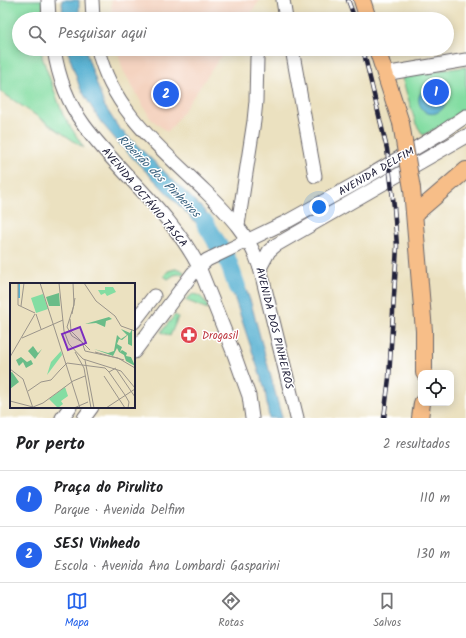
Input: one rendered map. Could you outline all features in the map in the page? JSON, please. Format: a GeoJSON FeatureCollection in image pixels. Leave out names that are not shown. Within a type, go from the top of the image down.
{"type":"FeatureCollection","features":[{"type":"Feature","properties":{"kind":"main road"},"geometry":{"type":"LineString","coordinates":[[362,0],[366,12]]}},
{"type":"Feature","properties":{"kind":"main road"},"geometry":{"type":"LineString","coordinates":[[379,56],[401,123],[412,189],[424,332],[424,370]]}},
{"type":"Feature","properties":{"kind":"main road"},"geometry":{"type":"LineString","coordinates":[[415,214],[466,170]]}},
{"type":"Feature","properties":{"kind":"main road"},"geometry":{"type":"LineString","coordinates":[[420,418],[422,406]]}},
{"type":"Feature","properties":{"kind":"street"},"geometry":{"type":"LineString","coordinates":[[48,0],[49,12]]}},
{"type":"Feature","properties":{"kind":"street"},"geometry":{"type":"LineString","coordinates":[[92,0],[93,12]]}},
{"type":"Feature","properties":{"kind":"street"},"geometry":{"type":"LineString","coordinates":[[283,0],[285,12]]}},
{"type":"Feature","properties":{"kind":"street","name":"AVENIDA OCTÁVIO TASCA"},"geometry":{"type":"LineString","coordinates":[[56,56],[60,75],[67,94],[84,125],[203,263],[207,288],[234,354],[249,396],[252,418]]}},
{"type":"Feature","properties":{"kind":"street","name":"AVENIDA DOS PINHEIROS"},"geometry":{"type":"LineString","coordinates":[[100,56],[114,91],[128,114],[142,130],[221,206],[238,225],[242,243],[256,255],[297,418]]}},
{"type":"Feature","properties":{"kind":"street"},"geometry":{"type":"LineString","coordinates":[[238,225],[255,114],[257,56]]}},
{"type":"Feature","properties":{"kind":"street"},"geometry":{"type":"LineString","coordinates":[[293,56],[315,176]]}},
{"type":"Feature","properties":{"kind":"street"},"geometry":{"type":"LineString","coordinates":[[384,74],[466,60]]}},
{"type":"Feature","properties":{"kind":"street","name":"AVENIDA DELFIM"},"geometry":{"type":"LineString","coordinates":[[203,263],[288,221],[362,180],[441,134],[466,116]]}},
{"type":"Feature","properties":{"kind":"street","name":"AVENIDA DELFIM"},"geometry":{"type":"LineString","coordinates":[[260,268],[269,251],[276,245],[466,136]]}},
{"type":"Feature","properties":{"kind":"street"},"geometry":{"type":"LineString","coordinates":[[135,351],[178,292],[203,263]]}},
{"type":"Feature","properties":{"kind":"street"},"geometry":{"type":"LineString","coordinates":[[178,292],[194,287],[207,288]]}},
{"type":"Feature","properties":{"kind":"street"},"geometry":{"type":"LineString","coordinates":[[135,321],[154,296]]}},
{"type":"Feature","properties":{"kind":"street"},"geometry":{"type":"LineString","coordinates":[[62,418],[69,408]]}},
{"type":"Feature","properties":{"kind":"street"},"geometry":{"type":"LineString","coordinates":[[84,418],[91,408]]}},
{"type":"Feature","properties":{"kind":"shaded area"},"geometry":{"type":"Polygon","coordinates":[[[111,0],[260,0],[252,12],[112,12],[111,0]]]}},
{"type":"Feature","properties":{"kind":"shaded area"},"geometry":{"type":"Polygon","coordinates":[[[119,56],[221,56],[173,126],[167,132],[150,118],[123,70],[119,56]]]}},
{"type":"Feature","properties":{"kind":"green space"},"geometry":{"type":"Polygon","coordinates":[[[0,0],[43,0],[42,12],[12,12],[12,56],[42,56],[63,115],[84,148],[0,91],[0,0]]]}},
{"type":"Feature","properties":{"kind":"green space"},"geometry":{"type":"Polygon","coordinates":[[[466,67],[466,108],[439,127],[423,135],[416,124],[401,75],[466,67]]]}},
{"type":"Feature","properties":{"kind":"green space"},"geometry":{"type":"Polygon","coordinates":[[[180,269],[185,273],[174,275],[168,279],[164,276],[168,271],[180,269]]]}},
{"type":"Feature","properties":{"kind":"green space"},"geometry":{"type":"Polygon","coordinates":[[[193,294],[203,299],[208,309],[185,300],[193,294]]]}},
{"type":"Feature","properties":{"kind":"green space"},"geometry":{"type":"Polygon","coordinates":[[[175,315],[178,317],[170,336],[161,332],[175,315]]]}},
{"type":"Feature","properties":{"kind":"water"},"geometry":{"type":"Polygon","coordinates":[[[62,0],[79,0],[79,12],[63,12],[62,0]]]}},
{"type":"Feature","properties":{"kind":"water"},"geometry":{"type":"Polygon","coordinates":[[[69,56],[87,56],[104,105],[118,127],[202,208],[225,239],[210,249],[201,228],[123,148],[100,121],[80,88],[69,56]]]}},
{"type":"Feature","properties":{"kind":"water"},"geometry":{"type":"Polygon","coordinates":[[[434,87],[443,93],[446,103],[441,111],[433,114],[424,110],[419,102],[419,97],[425,89],[434,87]]]}},
{"type":"Feature","properties":{"kind":"water"},"geometry":{"type":"Polygon","coordinates":[[[236,262],[251,303],[282,418],[269,418],[265,390],[224,266],[236,262]]]}},
{"type":"Feature","properties":{"kind":"waterway","name":"Ribeirão dos Pinheiros"},"geometry":{"type":"LineString","coordinates":[[205,223],[228,261],[237,287]]}},
{"type":"Feature","properties":{"kind":"railway"},"geometry":{"type":"LineString","coordinates":[[348,0],[352,12]]}},
{"type":"Feature","properties":{"kind":"railway"},"geometry":{"type":"LineString","coordinates":[[365,56],[387,149],[397,246],[389,378],[384,418]]}},
{"type":"Feature","properties":{"kind":"place","name":"Praça do Pirulito"},"geometry":{"type":"Point","coordinates":[436,92]}},
{"type":"Feature","properties":{"kind":"place","name":"SESI Vinhedo"},"geometry":{"type":"Point","coordinates":[166,94]}},
{"type":"Feature","properties":{"kind":"place","name":"Drogasil"},"geometry":{"type":"Point","coordinates":[189,335]}}]}
